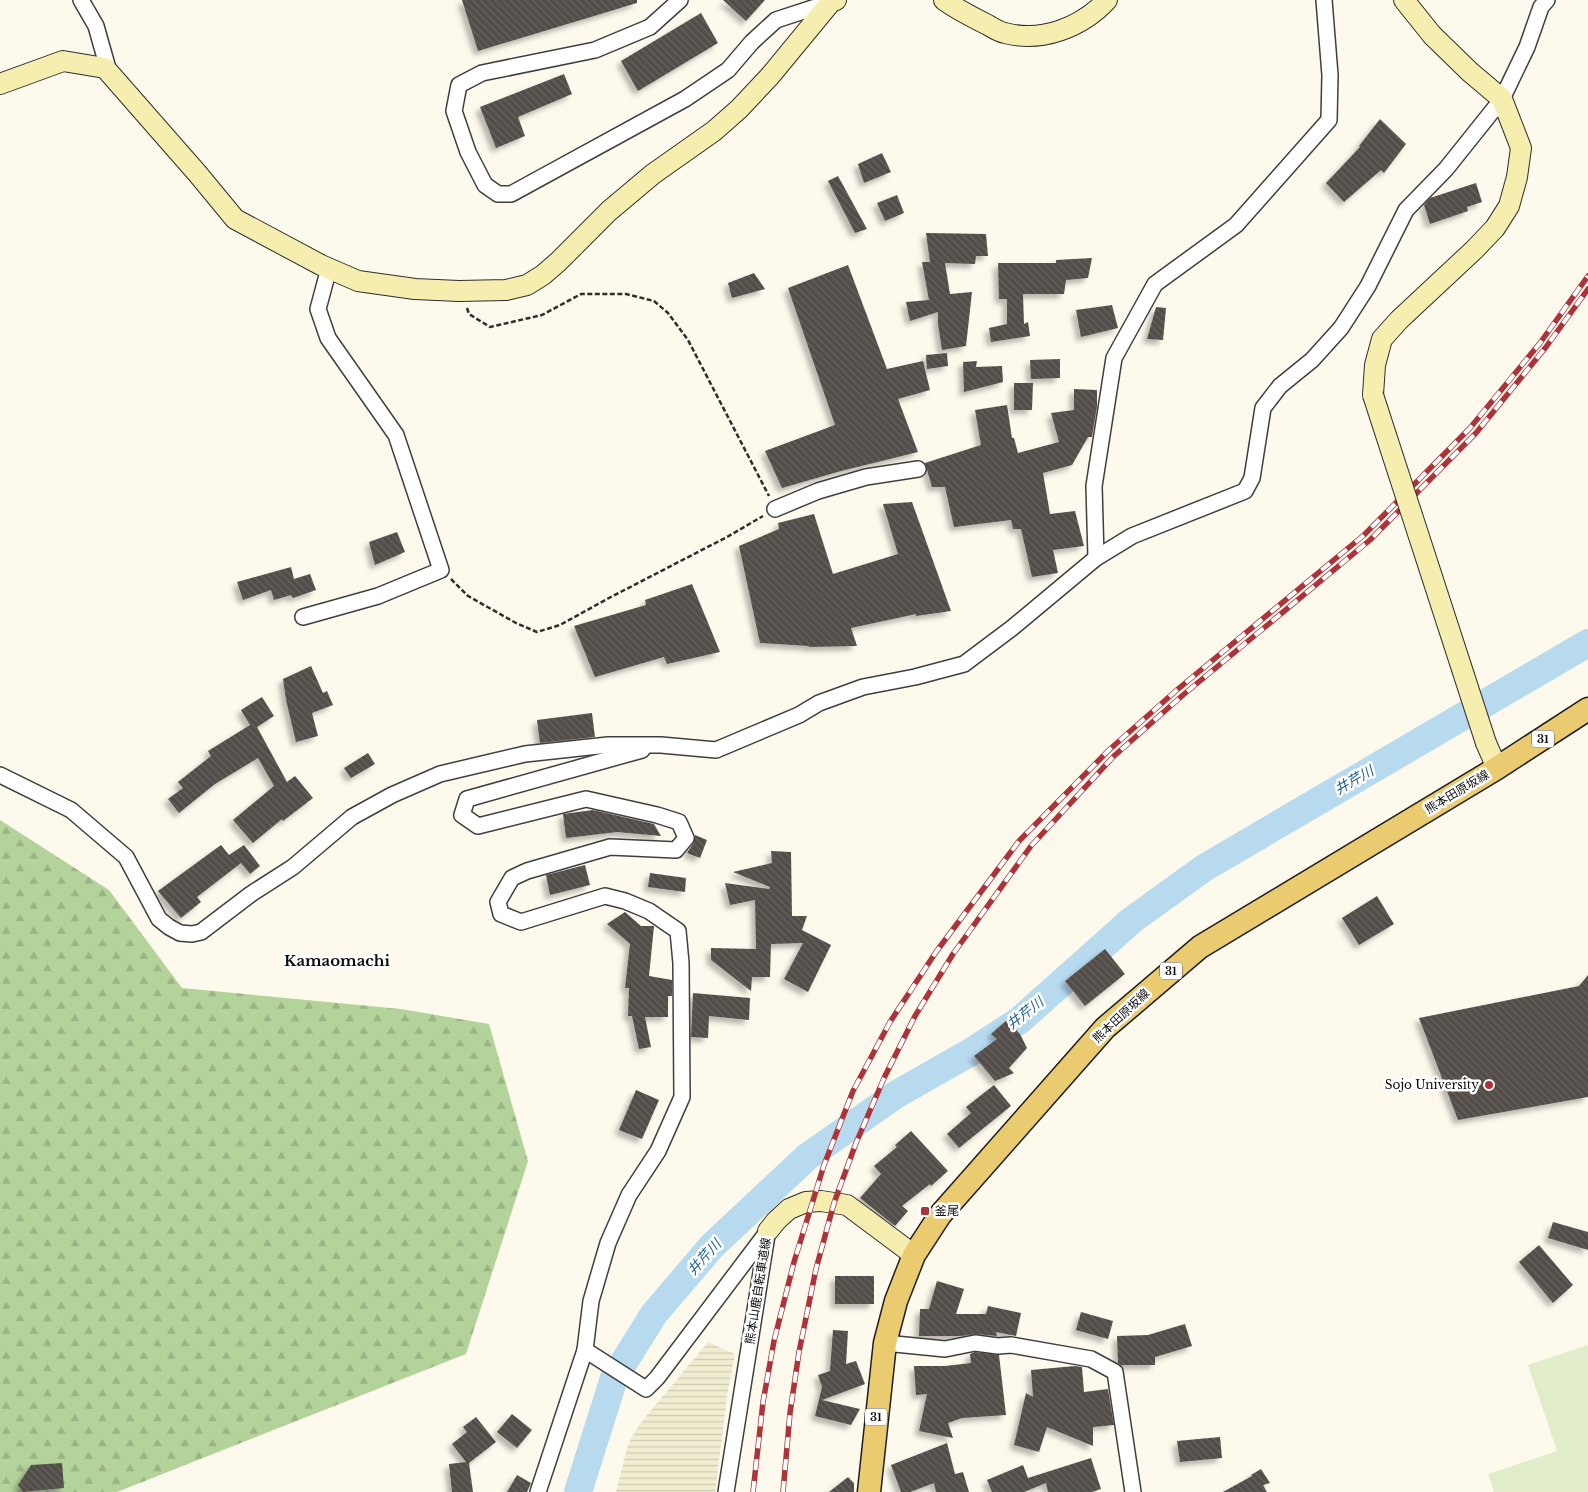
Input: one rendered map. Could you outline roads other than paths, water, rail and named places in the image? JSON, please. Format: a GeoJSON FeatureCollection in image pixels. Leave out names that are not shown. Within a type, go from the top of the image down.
{"type":"FeatureCollection","features":[{"type":"Feature","properties":{"kind":"main road","name":"熊本田原坂線"},"geometry":{"type":"LineString","coordinates":[[869,1492],[885,1343],[896,1301],[914,1255],[940,1215],[1105,1028],[1200,947],[1498,768],[1588,710]]}},
{"type":"Feature","properties":{"kind":"street"},"geometry":{"type":"LineString","coordinates":[[81,0],[96,26],[109,72]]}},
{"type":"Feature","properties":{"kind":"street"},"geometry":{"type":"LineString","coordinates":[[680,0],[650,27],[595,50],[482,72],[459,85],[454,111],[468,152],[485,185],[498,194],[511,194],[692,94],[728,70],[752,42],[776,20],[834,1]]}},
{"type":"Feature","properties":{"kind":"street"},"geometry":{"type":"LineString","coordinates":[[944,0],[963,13],[1004,33],[1025,36],[1046,34],[1069,28],[1084,19],[1107,0]]}},
{"type":"Feature","properties":{"kind":"street"},"geometry":{"type":"LineString","coordinates":[[1096,558],[1094,486],[1114,358],[1155,284],[1236,225],[1329,120],[1330,75],[1324,0]]}},
{"type":"Feature","properties":{"kind":"street"},"geometry":{"type":"LineString","coordinates":[[1404,0],[1432,35],[1470,72],[1502,99],[1521,148],[1518,177],[1509,206],[1495,228],[1480,245],[1399,320],[1382,339],[1375,365],[1373,395],[1486,743],[1498,768]]}},
{"type":"Feature","properties":{"kind":"street"},"geometry":{"type":"LineString","coordinates":[[0,776],[71,810],[126,858],[159,919],[180,933],[192,934],[201,932],[251,894],[293,867],[352,817],[392,795],[440,774],[526,754],[608,745],[661,745],[716,750],[799,715],[819,703],[863,687],[915,678],[964,664],[1012,628],[1096,558],[1132,536],[1245,490],[1252,478],[1263,408],[1280,386],[1312,360],[1341,328],[1368,286],[1406,210],[1446,169],[1502,99],[1527,47],[1541,8],[1547,0]]}},
{"type":"Feature","properties":{"kind":"street"},"geometry":{"type":"LineString","coordinates":[[0,84],[63,61],[105,68],[235,219],[358,281],[414,289],[459,291],[506,290],[526,285],[542,275],[558,262],[609,211],[653,174],[714,131],[739,109],[834,1]]}},
{"type":"Feature","properties":{"kind":"street"},"geometry":{"type":"LineString","coordinates":[[304,617],[378,596],[442,570],[396,435],[328,338],[318,309],[329,268]]}},
{"type":"Feature","properties":{"kind":"street"},"geometry":{"type":"LineString","coordinates":[[775,509],[818,490],[866,477],[918,469]]}},
{"type":"Feature","properties":{"kind":"street"},"geometry":{"type":"LineString","coordinates":[[538,1492],[585,1350],[591,1301],[608,1243],[629,1196],[658,1151],[682,1097],[678,931],[649,911],[625,901],[605,896],[521,922],[501,914],[498,902],[512,878],[527,871],[610,846],[676,850],[686,838],[679,822],[657,815],[586,799],[478,826],[462,815],[467,799],[661,745]]}},
{"type":"Feature","properties":{"kind":"street","name":"熊本山鹿自転車道線"},"geometry":{"type":"LineString","coordinates":[[726,1492],[768,1231],[789,1209],[806,1202],[821,1201],[847,1206],[914,1255]]}},
{"type":"Feature","properties":{"kind":"street"},"geometry":{"type":"LineString","coordinates":[[585,1350],[646,1389],[657,1378],[768,1231]]}},
{"type":"Feature","properties":{"kind":"street"},"geometry":{"type":"LineString","coordinates":[[885,1343],[945,1349],[975,1343],[998,1346],[1010,1345],[1091,1359],[1115,1372],[1133,1492]]}},
{"type":"Feature","properties":{"kind":"waterway","name":"井芹川"},"geometry":{"type":"LineString","coordinates":[[578,1492],[614,1378],[654,1314],[712,1246],[807,1157],[897,1094],[971,1052],[1020,1020],[1132,920],[1204,868],[1588,643]]}},
{"type":"Feature","properties":{"kind":"railway"},"geometry":{"type":"LineString","coordinates":[[753,1492],[763,1402],[774,1341],[794,1262],[824,1165],[853,1091],[890,1022],[936,952],[1019,841],[1109,750],[1178,689],[1364,535],[1470,428],[1540,343],[1588,276]]}},
{"type":"Feature","properties":{"kind":"railway"},"geometry":{"type":"LineString","coordinates":[[783,1492],[790,1413],[799,1352],[816,1269],[834,1203],[856,1143],[885,1076],[915,1016],[953,954],[1031,846],[1114,756],[1183,695],[1370,540],[1476,433],[1546,347],[1588,289]]}},
{"type":"Feature","properties":{"kind":"place","name":"Sojo University"},"geometry":{"type":"Point","coordinates":[1489,1085]}},
{"type":"Feature","properties":{"kind":"place","name":"釜尾"},"geometry":{"type":"Point","coordinates":[925,1211]}},
{"type":"Feature","properties":{"kind":"district","name":"Kamaomachi"},"geometry":{"type":"Point","coordinates":[337,961]}}]}
